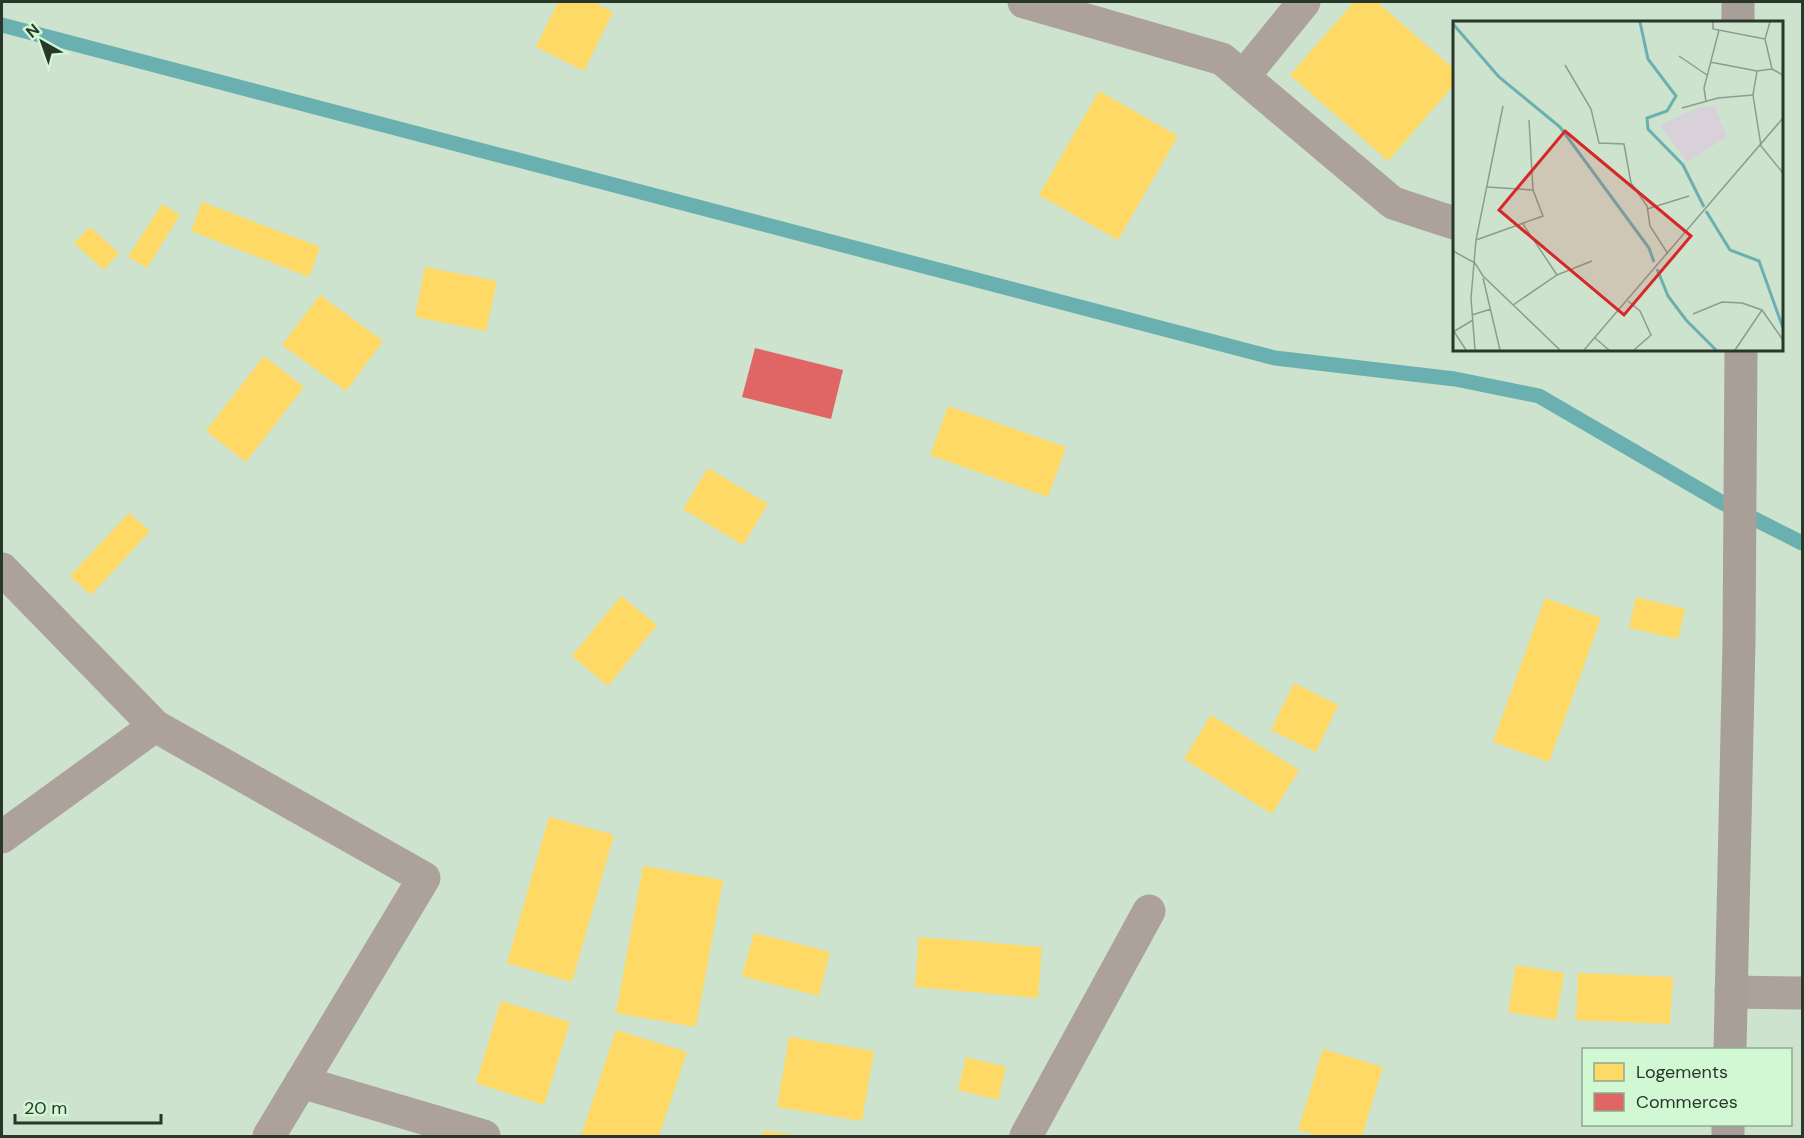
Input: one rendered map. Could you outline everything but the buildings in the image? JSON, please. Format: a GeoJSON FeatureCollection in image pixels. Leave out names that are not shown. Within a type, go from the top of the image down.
{"type":"FeatureCollection","features":[{"type":"Feature","properties":{"kind":"main road"},"geometry":{"type":"LineString","coordinates":[[1738,2],[1738,21]]}},
{"type":"Feature","properties":{"kind":"main road"},"geometry":{"type":"LineString","coordinates":[[1730,1048],[1739,641],[1741,351]]}},
{"type":"Feature","properties":{"kind":"street"},"geometry":{"type":"LineString","coordinates":[[1024,2],[1222,59],[1393,203],[1453,222]]}},
{"type":"Feature","properties":{"kind":"street"},"geometry":{"type":"LineString","coordinates":[[1243,77],[1304,2]]}},
{"type":"Feature","properties":{"kind":"street"},"geometry":{"type":"LineString","coordinates":[[2,569],[155,726],[424,878],[269,1137]]}},
{"type":"Feature","properties":{"kind":"street"},"geometry":{"type":"LineString","coordinates":[[2,837],[155,726]]}},
{"type":"Feature","properties":{"kind":"street"},"geometry":{"type":"LineString","coordinates":[[1026,1137],[1149,911]]}},
{"type":"Feature","properties":{"kind":"street"},"geometry":{"type":"LineString","coordinates":[[1731,992],[1803,993]]}},
{"type":"Feature","properties":{"kind":"street"},"geometry":{"type":"LineString","coordinates":[[301,1082],[484,1137]]}},
{"type":"Feature","properties":{"kind":"waterway"},"geometry":{"type":"LineString","coordinates":[[2,25],[1275,358],[1455,379],[1539,396],[1721,502],[1802,543]]}}]}
